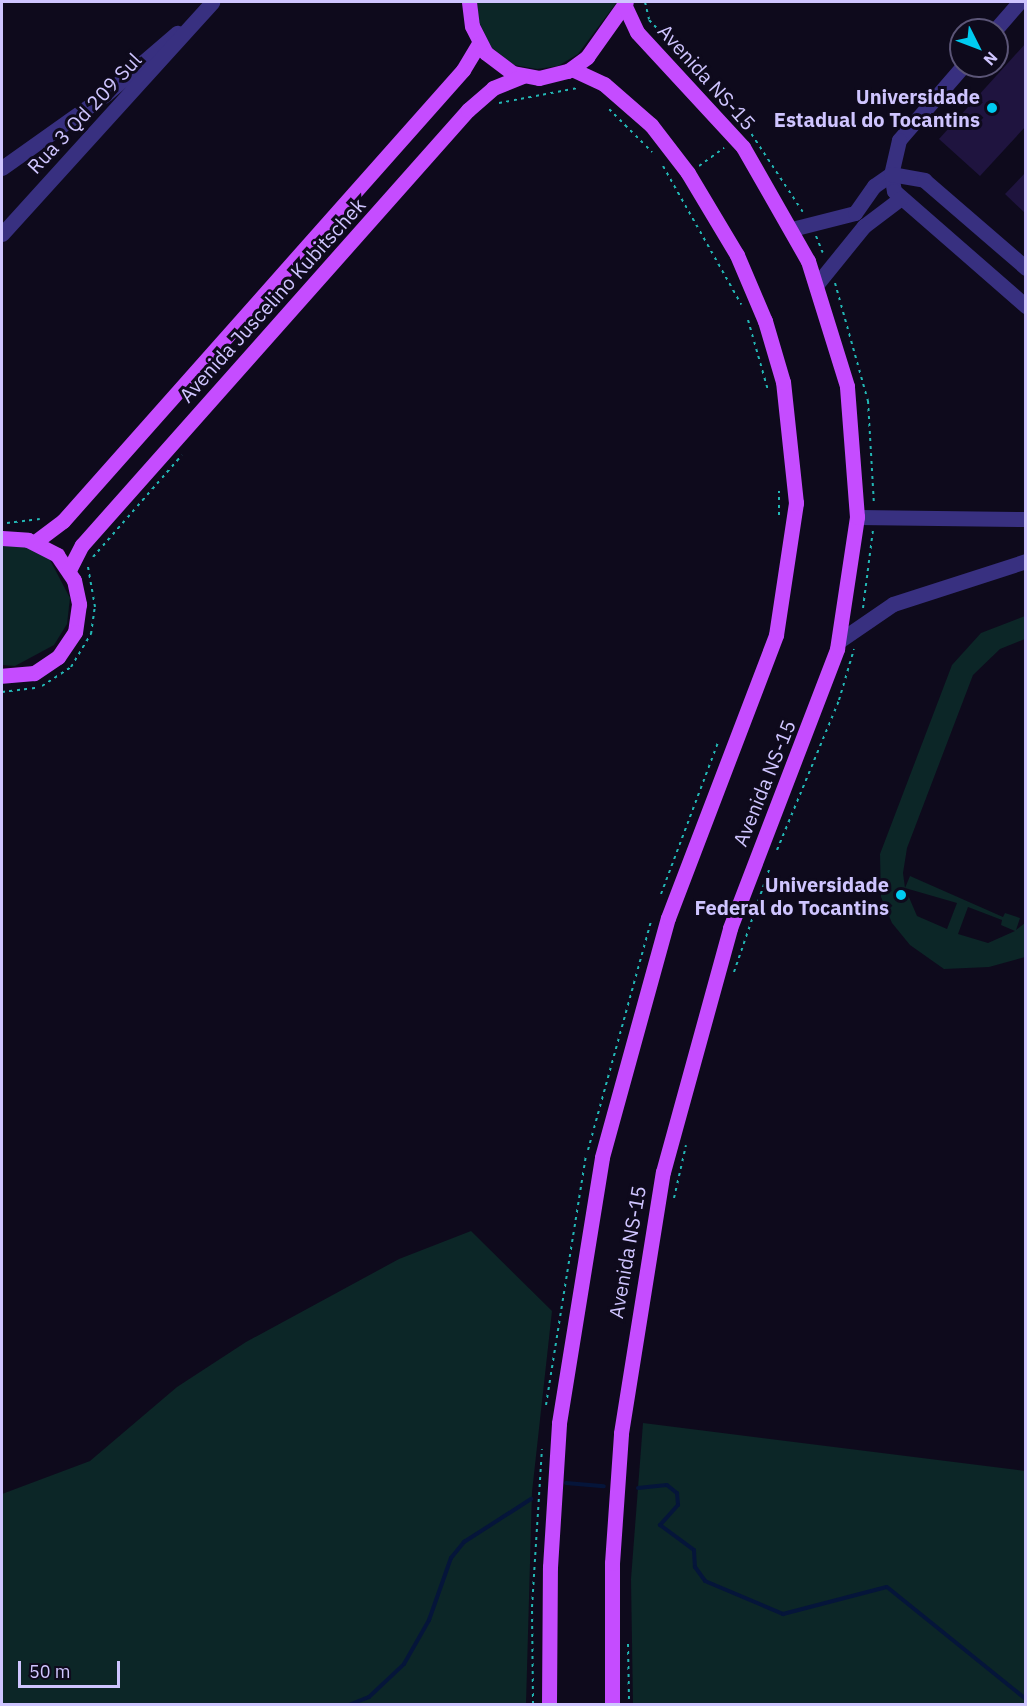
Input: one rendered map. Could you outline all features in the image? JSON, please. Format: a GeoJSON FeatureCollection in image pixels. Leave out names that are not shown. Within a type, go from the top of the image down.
{"type":"FeatureCollection","features":[{"type":"Feature","properties":{"kind":"main road"},"geometry":{"type":"LineString","coordinates":[[469,2],[480,43],[499,64],[523,76],[538,78],[572,69],[600,44],[625,4]]}},
{"type":"Feature","properties":{"kind":"main road","name":"Avenida NS-15"},"geometry":{"type":"LineString","coordinates":[[612,1704],[612,1563],[621,1433],[653,1218],[705,1005],[839,641],[857,517],[849,394],[817,284],[792,229],[737,139],[638,32],[625,4]]}},
{"type":"Feature","properties":{"kind":"main road","name":"Avenida Juscelino Kubitschek"},"geometry":{"type":"LineString","coordinates":[[35,542],[79,503],[463,70],[480,43]]}},
{"type":"Feature","properties":{"kind":"main road","name":"Avenida NS-15"},"geometry":{"type":"LineString","coordinates":[[549,1704],[550,1567],[559,1423],[582,1261],[625,1061],[679,886],[773,648],[794,537],[793,442],[772,342],[737,255],[688,173],[643,117],[604,84],[572,69]]}},
{"type":"Feature","properties":{"kind":"main road","name":"Avenida Juscelino Kubitschek"},"geometry":{"type":"LineString","coordinates":[[69,570],[82,545],[468,110],[493,88],[523,76]]}},
{"type":"Feature","properties":{"kind":"main road"},"geometry":{"type":"LineString","coordinates":[[2,538],[35,542],[69,570],[80,604],[68,645],[38,671],[2,676]]}},
{"type":"Feature","properties":{"kind":"street","name":"Rua 3 Qd 209 Sul"},"geometry":{"type":"LineString","coordinates":[[2,232],[212,2]]}},
{"type":"Feature","properties":{"kind":"street"},"geometry":{"type":"LineString","coordinates":[[1005,18],[1019,2]]}},
{"type":"Feature","properties":{"kind":"street","name":"Rua 3 Qd 209 Sul"},"geometry":{"type":"LineString","coordinates":[[2,168],[106,93],[195,19]]}},
{"type":"Feature","properties":{"kind":"street"},"geometry":{"type":"LineString","coordinates":[[953,78],[899,140],[891,174],[901,198],[1026,306]]}},
{"type":"Feature","properties":{"kind":"street"},"geometry":{"type":"LineString","coordinates":[[792,229],[855,213],[874,186],[891,174],[924,180],[1026,268]]}},
{"type":"Feature","properties":{"kind":"street"},"geometry":{"type":"LineString","coordinates":[[817,284],[857,233],[901,198]]}},
{"type":"Feature","properties":{"kind":"street"},"geometry":{"type":"LineString","coordinates":[[857,517],[1026,519]]}},
{"type":"Feature","properties":{"kind":"street"},"geometry":{"type":"LineString","coordinates":[[839,641],[893,604],[1026,561]]}},
{"type":"Feature","properties":{"kind":"path"},"geometry":{"type":"LineString","coordinates":[[645,2],[646,13]]}},
{"type":"Feature","properties":{"kind":"path"},"geometry":{"type":"LineString","coordinates":[[493,106],[515,97],[585,89]]}},
{"type":"Feature","properties":{"kind":"path"},"geometry":{"type":"LineString","coordinates":[[603,104],[654,154]]}},
{"type":"Feature","properties":{"kind":"path"},"geometry":{"type":"LineString","coordinates":[[674,182],[750,130]]}},
{"type":"Feature","properties":{"kind":"path"},"geometry":{"type":"LineString","coordinates":[[662,164],[731,281],[771,398]]}},
{"type":"Feature","properties":{"kind":"path"},"geometry":{"type":"LineString","coordinates":[[2,692],[45,685],[77,659],[95,618],[90,561],[187,451]]}},
{"type":"Feature","properties":{"kind":"path"},"geometry":{"type":"LineString","coordinates":[[778,525],[779,486]]}},
{"type":"Feature","properties":{"kind":"path"},"geometry":{"type":"LineString","coordinates":[[657,904],[723,732]]}},
{"type":"Feature","properties":{"kind":"path"},"geometry":{"type":"LineString","coordinates":[[546,1409],[584,1165],[654,914]]}},
{"type":"Feature","properties":{"kind":"path"},"geometry":{"type":"LineString","coordinates":[[533,1704],[534,1567],[543,1442]]}},
{"type":"Feature","properties":{"kind":"green space"},"geometry":{"type":"Polygon","coordinates":[[[477,2],[617,2],[578,54],[558,66],[537,69],[514,65],[491,47],[479,22],[477,2]]]}},
{"type":"Feature","properties":{"kind":"green space"},"geometry":{"type":"Polygon","coordinates":[[[2,544],[32,548],[49,558],[70,598],[67,624],[54,645],[15,666],[2,665],[2,544]]]}},
{"type":"Feature","properties":{"kind":"green space"},"geometry":{"type":"Polygon","coordinates":[[[1025,616],[1025,639],[1000,649],[973,675],[907,848],[903,873],[905,888],[910,876],[1003,917],[1005,913],[1020,918],[1016,930],[1025,923],[1025,957],[989,967],[944,969],[910,945],[892,923],[881,897],[880,854],[952,665],[981,633],[1025,616]],[[905,888],[917,916],[947,929],[957,903],[905,888]],[[968,907],[958,934],[988,943],[1015,931],[1001,925],[1002,920],[968,907]]]}},
{"type":"Feature","properties":{"kind":"green space"},"geometry":{"type":"Polygon","coordinates":[[[471,1231],[552,1311],[532,1492],[526,1704],[2,1704],[2,1494],[90,1461],[177,1387],[246,1342],[399,1259],[471,1231]]]}},
{"type":"Feature","properties":{"kind":"green space"},"geometry":{"type":"Polygon","coordinates":[[[643,1423],[1025,1471],[1025,1704],[633,1704],[631,1579],[643,1423]]]}},
{"type":"Feature","properties":{"kind":"building"},"geometry":{"type":"Polygon","coordinates":[[[1026,43],[1026,126],[980,176],[939,139],[994,78],[1009,78],[1009,62],[1026,43]]]}},
{"type":"Feature","properties":{"kind":"building"},"geometry":{"type":"Polygon","coordinates":[[[1026,172],[1026,214],[1005,194],[1026,172]]]}},
{"type":"Feature","properties":{"kind":"waterway"},"geometry":{"type":"LineString","coordinates":[[566,1483],[604,1486]]}},
{"type":"Feature","properties":{"kind":"waterway"},"geometry":{"type":"LineString","coordinates":[[638,1488],[667,1485],[677,1493],[678,1505],[660,1525],[694,1550],[695,1567],[705,1581],[783,1614],[887,1587],[1026,1699]]}},
{"type":"Feature","properties":{"kind":"waterway"},"geometry":{"type":"LineString","coordinates":[[351,1704],[369,1697],[404,1664],[429,1620],[451,1558],[464,1542],[531,1499]]}},
{"type":"Feature","properties":{"kind":"place","name":"Universidade Estadual do Tocantins"},"geometry":{"type":"Point","coordinates":[992,108]}},
{"type":"Feature","properties":{"kind":"place","name":"Universidade Federal do Tocantins"},"geometry":{"type":"Point","coordinates":[901,895]}}]}
